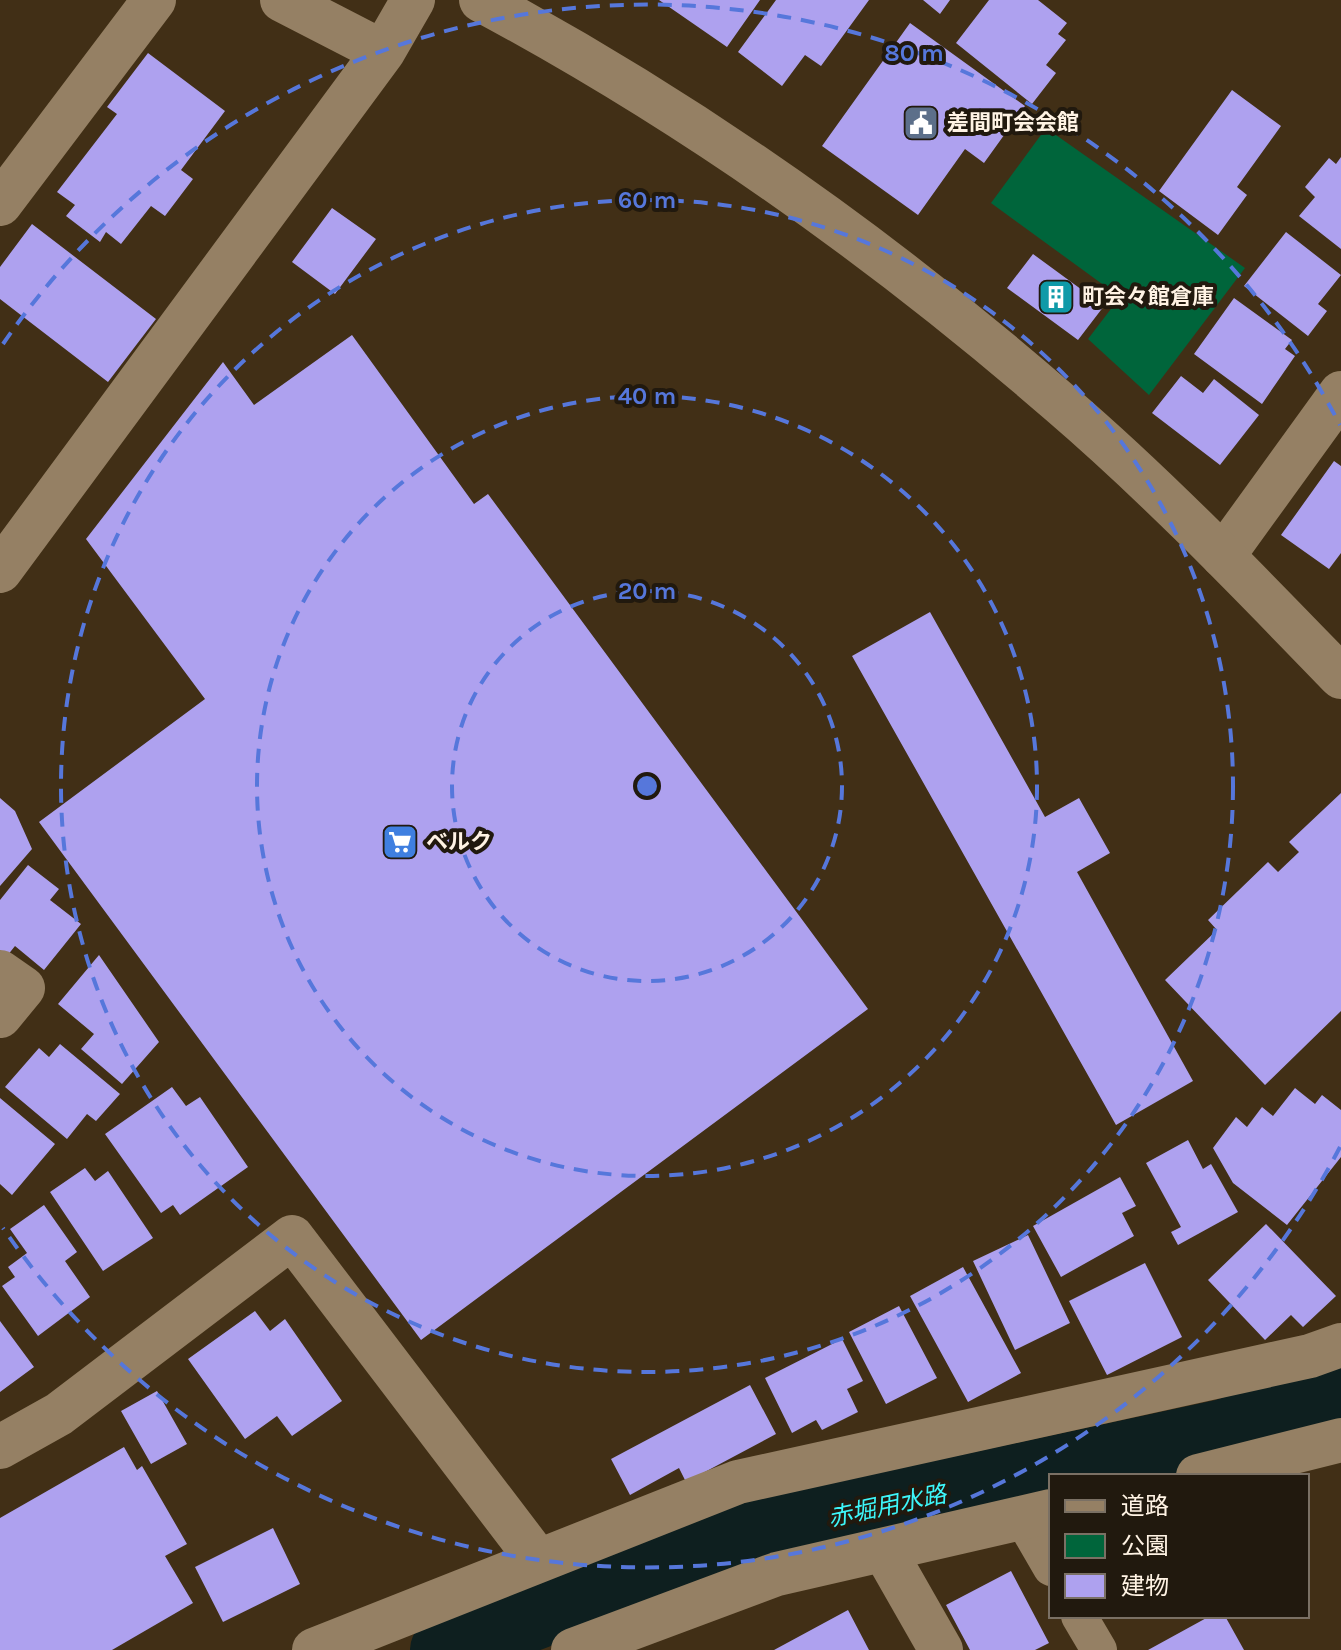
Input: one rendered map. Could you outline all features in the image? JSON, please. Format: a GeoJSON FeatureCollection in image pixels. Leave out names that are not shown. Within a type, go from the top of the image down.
{"type":"FeatureCollection","features":[{"type":"Feature","properties":{"kind":"street"},"geometry":{"type":"LineString","coordinates":[[0,204],[154,0]]}},
{"type":"Feature","properties":{"kind":"street"},"geometry":{"type":"LineString","coordinates":[[282,0],[383,52]]}},
{"type":"Feature","properties":{"kind":"street"},"geometry":{"type":"LineString","coordinates":[[0,571],[383,52],[413,0]]}},
{"type":"Feature","properties":{"kind":"street"},"geometry":{"type":"LineString","coordinates":[[481,0],[637,90],[872,250],[1062,404],[1223,556],[1341,677]]}},
{"type":"Feature","properties":{"kind":"street"},"geometry":{"type":"LineString","coordinates":[[1223,556],[1341,393]]}},
{"type":"Feature","properties":{"kind":"street"},"geometry":{"type":"LineString","coordinates":[[0,972],[23,988],[0,1016]]}},
{"type":"Feature","properties":{"kind":"street"},"geometry":{"type":"LineString","coordinates":[[0,1447],[59,1414],[292,1237],[537,1559]]}},
{"type":"Feature","properties":{"kind":"street"},"geometry":{"type":"LineString","coordinates":[[314,1650],[537,1559],[738,1482],[1310,1356],[1341,1345]]}},
{"type":"Feature","properties":{"kind":"street"},"geometry":{"type":"LineString","coordinates":[[1206,1474],[1341,1440]]}},
{"type":"Feature","properties":{"kind":"street"},"geometry":{"type":"LineString","coordinates":[[573,1650],[777,1574],[1037,1515]]}},
{"type":"Feature","properties":{"kind":"street"},"geometry":{"type":"LineString","coordinates":[[884,1550],[941,1650]]}},
{"type":"Feature","properties":{"kind":"lane"},"geometry":{"type":"LineString","coordinates":[[1037,1515],[1049,1560]]}},
{"type":"Feature","properties":{"kind":"lane"},"geometry":{"type":"LineString","coordinates":[[1080,1618],[1099,1650]]}},
{"type":"Feature","properties":{"kind":"green space"},"geometry":{"type":"Polygon","coordinates":[[[1046,128],[1245,268],[1149,395],[1088,339],[1120,297],[991,203],[1046,128]]]}},
{"type":"Feature","properties":{"kind":"building"},"geometry":{"type":"Polygon","coordinates":[[[659,0],[760,0],[727,47],[659,0]]]}},
{"type":"Feature","properties":{"kind":"building"},"geometry":{"type":"Polygon","coordinates":[[[776,0],[869,0],[821,66],[805,55],[782,86],[738,52],[776,0]]]}},
{"type":"Feature","properties":{"kind":"building"},"geometry":{"type":"Polygon","coordinates":[[[923,0],[950,0],[940,14],[923,0]]]}},
{"type":"Feature","properties":{"kind":"building"},"geometry":{"type":"Polygon","coordinates":[[[989,0],[1038,0],[1067,23],[1058,34],[1066,40],[1046,65],[1056,73],[1032,104],[956,43],[989,0]]]}},
{"type":"Feature","properties":{"kind":"building"},"geometry":{"type":"Polygon","coordinates":[[[910,23],[1025,106],[984,163],[965,149],[918,215],[822,146],[910,23]]]}},
{"type":"Feature","properties":{"kind":"building"},"geometry":{"type":"Polygon","coordinates":[[[148,53],[225,111],[181,170],[193,179],[165,216],[151,206],[121,244],[106,232],[100,242],[66,216],[75,205],[57,192],[117,114],[107,107],[148,53]]]}},
{"type":"Feature","properties":{"kind":"building"},"geometry":{"type":"Polygon","coordinates":[[[1232,90],[1281,126],[1237,187],[1247,195],[1218,235],[1159,191],[1232,90]]]}},
{"type":"Feature","properties":{"kind":"building"},"geometry":{"type":"Polygon","coordinates":[[[1341,157],[1341,249],[1299,216],[1315,197],[1305,187],[1329,158],[1336,164],[1341,157]]]}},
{"type":"Feature","properties":{"kind":"building"},"geometry":{"type":"Polygon","coordinates":[[[332,208],[376,239],[335,294],[292,262],[332,208]]]}},
{"type":"Feature","properties":{"kind":"building"},"geometry":{"type":"Polygon","coordinates":[[[32,224],[156,319],[108,382],[0,299],[0,267],[32,224]]]}},
{"type":"Feature","properties":{"kind":"building"},"geometry":{"type":"Polygon","coordinates":[[[1286,232],[1341,275],[1318,304],[1327,311],[1308,336],[1244,286],[1286,232]]]}},
{"type":"Feature","properties":{"kind":"building","name":"町会々館倉庫"},"geometry":{"type":"Polygon","coordinates":[[[1033,254],[1104,306],[1078,340],[1007,288],[1033,254]]]}},
{"type":"Feature","properties":{"kind":"building"},"geometry":{"type":"Polygon","coordinates":[[[1234,298],[1292,340],[1285,349],[1295,356],[1262,404],[1194,354],[1234,298]]]}},
{"type":"Feature","properties":{"kind":"building","name":"ベルク"},"geometry":{"type":"Polygon","coordinates":[[[352,335],[474,504],[488,494],[868,1009],[421,1340],[39,822],[205,699],[86,539],[223,362],[254,405],[352,335]]]}},
{"type":"Feature","properties":{"kind":"building"},"geometry":{"type":"Polygon","coordinates":[[[1181,376],[1203,393],[1214,379],[1259,415],[1220,465],[1152,413],[1181,376]]]}},
{"type":"Feature","properties":{"kind":"building"},"geometry":{"type":"Polygon","coordinates":[[[1334,461],[1341,466],[1341,553],[1329,569],[1281,535],[1334,461]]]}},
{"type":"Feature","properties":{"kind":"building"},"geometry":{"type":"Polygon","coordinates":[[[930,612],[1045,817],[1079,798],[1110,853],[1077,872],[1193,1081],[1116,1125],[852,656],[930,612]]]}},
{"type":"Feature","properties":{"kind":"building"},"geometry":{"type":"Polygon","coordinates":[[[1341,793],[1341,1011],[1265,1085],[1165,980],[1217,930],[1208,920],[1268,862],[1278,872],[1299,852],[1289,842],[1341,793]]]}},
{"type":"Feature","properties":{"kind":"building"},"geometry":{"type":"Polygon","coordinates":[[[0,798],[15,811],[32,849],[0,886],[0,798]]]}},
{"type":"Feature","properties":{"kind":"building"},"geometry":{"type":"Polygon","coordinates":[[[28,865],[59,889],[50,900],[81,924],[44,970],[15,946],[7,956],[0,950],[0,900],[28,865]]]}},
{"type":"Feature","properties":{"kind":"building"},"geometry":{"type":"Polygon","coordinates":[[[99,955],[159,1042],[122,1084],[81,1049],[94,1034],[58,1004],[99,955]]]}},
{"type":"Feature","properties":{"kind":"building"},"geometry":{"type":"Polygon","coordinates":[[[60,1044],[120,1094],[96,1121],[87,1114],[67,1139],[5,1087],[39,1048],[49,1057],[60,1044]]]}},
{"type":"Feature","properties":{"kind":"building"},"geometry":{"type":"Polygon","coordinates":[[[172,1087],[186,1106],[200,1097],[248,1167],[180,1215],[173,1205],[161,1213],[105,1134],[172,1087]]]}},
{"type":"Feature","properties":{"kind":"building"},"geometry":{"type":"Polygon","coordinates":[[[1295,1088],[1315,1104],[1322,1095],[1341,1110],[1341,1157],[1287,1225],[1233,1183],[1213,1148],[1236,1117],[1247,1127],[1262,1107],[1273,1116],[1295,1088]]]}},
{"type":"Feature","properties":{"kind":"building"},"geometry":{"type":"Polygon","coordinates":[[[0,1098],[55,1144],[12,1195],[0,1184],[0,1098]]]}},
{"type":"Feature","properties":{"kind":"building"},"geometry":{"type":"Polygon","coordinates":[[[1188,1140],[1203,1169],[1211,1164],[1238,1212],[1178,1245],[1171,1232],[1181,1227],[1146,1163],[1188,1140]]]}},
{"type":"Feature","properties":{"kind":"building"},"geometry":{"type":"Polygon","coordinates":[[[85,1168],[95,1181],[108,1171],[153,1238],[103,1271],[50,1192],[85,1168]]]}},
{"type":"Feature","properties":{"kind":"building"},"geometry":{"type":"Polygon","coordinates":[[[1120,1177],[1136,1206],[1122,1213],[1134,1236],[1061,1277],[1033,1226],[1120,1177]]]}},
{"type":"Feature","properties":{"kind":"building"},"geometry":{"type":"Polygon","coordinates":[[[44,1205],[77,1252],[65,1261],[90,1297],[38,1336],[2,1286],[15,1277],[8,1267],[27,1253],[10,1229],[44,1205]]]}},
{"type":"Feature","properties":{"kind":"building"},"geometry":{"type":"Polygon","coordinates":[[[1266,1224],[1336,1296],[1303,1327],[1291,1315],[1265,1340],[1208,1280],[1266,1224]]]}},
{"type":"Feature","properties":{"kind":"building"},"geometry":{"type":"Polygon","coordinates":[[[1028,1235],[1070,1323],[1015,1350],[973,1261],[1028,1235]]]}},
{"type":"Feature","properties":{"kind":"building"},"geometry":{"type":"Polygon","coordinates":[[[1145,1263],[1182,1337],[1107,1375],[1069,1301],[1145,1263]]]}},
{"type":"Feature","properties":{"kind":"building"},"geometry":{"type":"Polygon","coordinates":[[[963,1267],[1021,1373],[968,1402],[910,1296],[963,1267]]]}},
{"type":"Feature","properties":{"kind":"building"},"geometry":{"type":"Polygon","coordinates":[[[899,1306],[937,1378],[886,1404],[849,1332],[899,1306]]]}},
{"type":"Feature","properties":{"kind":"building"},"geometry":{"type":"Polygon","coordinates":[[[255,1311],[270,1331],[285,1319],[342,1401],[292,1436],[277,1416],[245,1439],[188,1359],[255,1311]]]}},
{"type":"Feature","properties":{"kind":"building"},"geometry":{"type":"Polygon","coordinates":[[[0,1321],[34,1367],[0,1392],[0,1321]]]}},
{"type":"Feature","properties":{"kind":"building"},"geometry":{"type":"Polygon","coordinates":[[[842,1339],[863,1381],[847,1389],[858,1412],[822,1430],[816,1420],[792,1433],[765,1378],[842,1339]]]}},
{"type":"Feature","properties":{"kind":"building"},"geometry":{"type":"Polygon","coordinates":[[[750,1385],[776,1434],[686,1482],[679,1468],[630,1495],[611,1459],[750,1385]]]}},
{"type":"Feature","properties":{"kind":"building"},"geometry":{"type":"Polygon","coordinates":[[[157,1391],[187,1444],[151,1464],[121,1411],[157,1391]]]}},
{"type":"Feature","properties":{"kind":"building"},"geometry":{"type":"Polygon","coordinates":[[[124,1447],[137,1470],[142,1466],[187,1544],[165,1556],[193,1603],[112,1650],[0,1650],[0,1518],[124,1447]]]}},
{"type":"Feature","properties":{"kind":"building"},"geometry":{"type":"Polygon","coordinates":[[[273,1528],[300,1584],[223,1622],[195,1567],[273,1528]]]}},
{"type":"Feature","properties":{"kind":"building"},"geometry":{"type":"Polygon","coordinates":[[[1011,1571],[1049,1643],[1035,1650],[970,1650],[946,1605],[1011,1571]]]}},
{"type":"Feature","properties":{"kind":"building"},"geometry":{"type":"Polygon","coordinates":[[[848,1610],[869,1650],[774,1650],[848,1610]]]}},
{"type":"Feature","properties":{"kind":"building"},"geometry":{"type":"Polygon","coordinates":[[[1206,1618],[1226,1618],[1244,1650],[1148,1650],[1206,1618]]]}},
{"type":"Feature","properties":{"kind":"waterway","name":"赤堀用水路"},"geometry":{"type":"LineString","coordinates":[[444,1650],[749,1535],[1224,1433],[1341,1394]]}},
{"type":"Feature","properties":{"kind":"place","name":"差間町会会館"},"geometry":{"type":"Point","coordinates":[921,123]}},
{"type":"Feature","properties":{"kind":"place","name":"町会々館倉庫"},"geometry":{"type":"Point","coordinates":[1056,297]}},
{"type":"Feature","properties":{"kind":"place","name":"ベルク"},"geometry":{"type":"Point","coordinates":[400,842]}}]}
